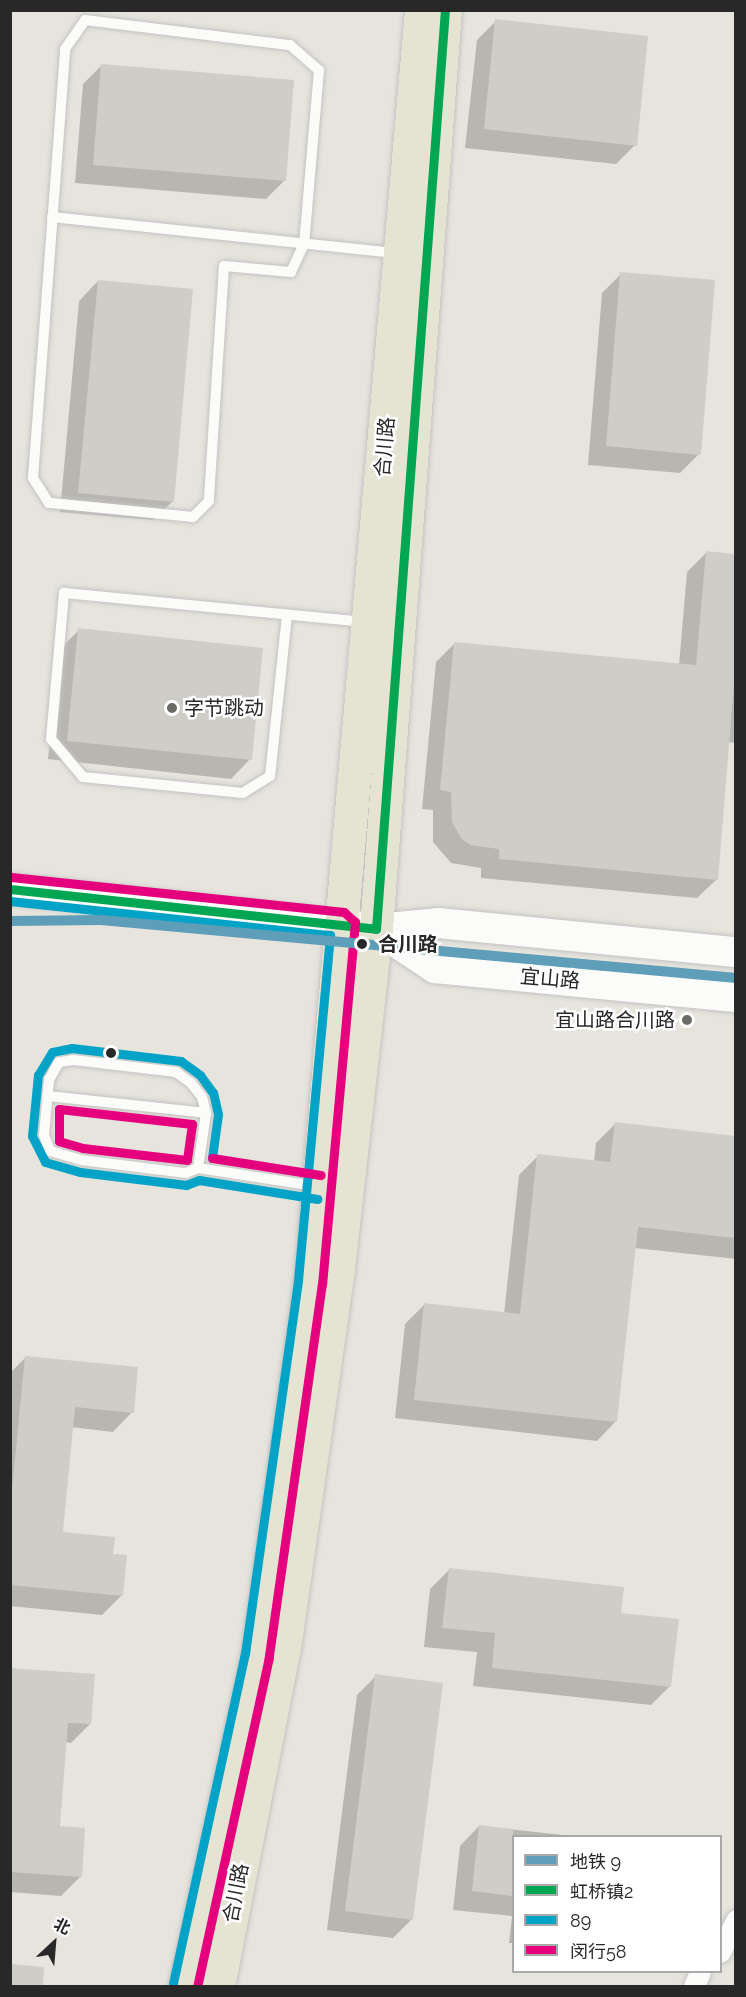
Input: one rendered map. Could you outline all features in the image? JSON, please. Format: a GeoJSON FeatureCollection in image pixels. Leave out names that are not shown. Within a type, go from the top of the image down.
{"type":"FeatureCollection","features":[{"type":"Feature","properties":{"kind":"main road","name":"合川路"},"geometry":{"type":"LineString","coordinates":[[218,1986],[286,1636],[338,1268],[376,930],[429,55],[421,10]]}},
{"type":"Feature","properties":{"kind":"main road","name":"合川路"},"geometry":{"type":"LineString","coordinates":[[185,1986],[258,1654],[310,1282],[401,254],[429,55],[445,10]]}},
{"type":"Feature","properties":{"kind":"street","name":"宜山路"},"geometry":{"type":"LineString","coordinates":[[10,889],[343,924],[376,930],[438,923],[735,952]]}},
{"type":"Feature","properties":{"kind":"street","name":"宜山路"},"geometry":{"type":"LineString","coordinates":[[376,930],[435,968],[735,997]]}},
{"type":"Feature","properties":{"kind":"street"},"geometry":{"type":"LineString","coordinates":[[722,1948],[735,1920]]}},
{"type":"Feature","properties":{"kind":"lane"},"geometry":{"type":"LineString","coordinates":[[85,20],[290,45],[319,70],[304,244],[291,272],[224,266],[209,501],[193,518],[49,503],[33,478],[64,49],[85,20]]}},
{"type":"Feature","properties":{"kind":"lane"},"geometry":{"type":"LineString","coordinates":[[52,218],[401,254]]}},
{"type":"Feature","properties":{"kind":"lane"},"geometry":{"type":"LineString","coordinates":[[287,615],[270,776],[243,793],[83,777],[51,739],[64,592],[369,622]]}},
{"type":"Feature","properties":{"kind":"lane"},"geometry":{"type":"LineString","coordinates":[[198,1168],[206,1113],[202,1097],[176,1072],[74,1060],[59,1062],[49,1080],[44,1135],[50,1150],[81,1160],[186,1173],[198,1168],[319,1187]]}},
{"type":"Feature","properties":{"kind":"lane"},"geometry":{"type":"LineString","coordinates":[[48,1096],[206,1113]]}},
{"type":"Feature","properties":{"kind":"building"},"geometry":{"type":"Polygon","coordinates":[[[495,19],[648,36],[637,146],[484,129],[495,19]]]}},
{"type":"Feature","properties":{"kind":"building"},"geometry":{"type":"Polygon","coordinates":[[[101,64],[294,80],[286,181],[93,165],[101,64]]]}},
{"type":"Feature","properties":{"kind":"building"},"geometry":{"type":"Polygon","coordinates":[[[620,272],[715,280],[701,455],[606,446],[620,272]]]}},
{"type":"Feature","properties":{"kind":"building"},"geometry":{"type":"Polygon","coordinates":[[[98,280],[193,289],[174,502],[78,493],[98,280]]]}},
{"type":"Feature","properties":{"kind":"building"},"geometry":{"type":"Polygon","coordinates":[[[706,551],[735,554],[735,671],[718,880],[499,859],[499,849],[470,845],[461,838],[452,822],[451,792],[440,790],[454,642],[696,665],[706,551]]]}},
{"type":"Feature","properties":{"kind":"building"},"geometry":{"type":"Polygon","coordinates":[[[78,628],[263,648],[252,760],[67,741],[78,628]]]}},
{"type":"Feature","properties":{"kind":"building"},"geometry":{"type":"Polygon","coordinates":[[[615,1122],[735,1136],[735,1238],[638,1227],[617,1422],[414,1400],[424,1303],[520,1314],[537,1154],[610,1162],[615,1122]]]}},
{"type":"Feature","properties":{"kind":"building"},"geometry":{"type":"Polygon","coordinates":[[[25,1356],[138,1367],[134,1413],[75,1407],[63,1532],[115,1537],[113,1554],[127,1555],[123,1596],[10,1585],[10,1510],[25,1356]]]}},
{"type":"Feature","properties":{"kind":"building"},"geometry":{"type":"Polygon","coordinates":[[[449,1568],[624,1587],[621,1613],[679,1619],[671,1687],[492,1668],[495,1633],[442,1628],[449,1568]]]}},
{"type":"Feature","properties":{"kind":"building"},"geometry":{"type":"Polygon","coordinates":[[[10,1668],[95,1674],[91,1724],[68,1723],[60,1826],[85,1828],[82,1877],[10,1872],[10,1668]]]}},
{"type":"Feature","properties":{"kind":"building"},"geometry":{"type":"Polygon","coordinates":[[[375,1674],[443,1683],[413,1920],[345,1911],[375,1674]]]}},
{"type":"Feature","properties":{"kind":"building"},"geometry":{"type":"Polygon","coordinates":[[[479,1825],[513,1829],[512,1896],[472,1891],[479,1825]]]}},
{"type":"Feature","properties":{"kind":"building"},"geometry":{"type":"Polygon","coordinates":[[[10,1964],[44,1967],[43,1986],[10,1986],[10,1964]]]}},
{"type":"Feature","properties":{"kind":"metro line","name":"9"},"geometry":{"type":"LineString","coordinates":[[10,921],[101,920],[736,978]]}},
{"type":"Feature","properties":{"kind":"transit line","name":"虹桥镇2"},"geometry":{"type":"LineString","coordinates":[[10,889],[376,929],[445,10]]}},
{"type":"Feature","properties":{"kind":"transit line","name":"闵行58"},"geometry":{"type":"LineString","coordinates":[[11,877],[344,912],[355,922],[322,1283],[269,1657],[197,1986]]}},
{"type":"Feature","properties":{"kind":"transit line","name":"89"},"geometry":{"type":"LineString","coordinates":[[10,901],[330,935],[298,1281],[245,1653],[173,1983]]}},
{"type":"Feature","properties":{"kind":"transit line","name":"89"},"geometry":{"type":"LineString","coordinates":[[212,1158],[218,1114],[213,1093],[200,1075],[181,1061],[72,1048],[52,1052],[38,1075],[32,1136],[45,1162],[80,1172],[186,1185],[199,1180],[317,1199]]}},
{"type":"Feature","properties":{"kind":"transit line","name":"闵行58"},"geometry":{"type":"LineString","coordinates":[[59,1109],[192,1124],[187,1160],[83,1148],[59,1141],[59,1109]]}},
{"type":"Feature","properties":{"kind":"transit line","name":"闵行58"},"geometry":{"type":"LineString","coordinates":[[212,1158],[321,1175]]}},
{"type":"Feature","properties":{"kind":"place","name":"字节跳动"},"geometry":{"type":"Point","coordinates":[172,708]}},
{"type":"Feature","properties":{"kind":"place","name":"合川路"},"geometry":{"type":"Point","coordinates":[362,944]}},
{"type":"Feature","properties":{"kind":"place","name":"宜山路合川路"},"geometry":{"type":"Point","coordinates":[687,1020]}}]}
